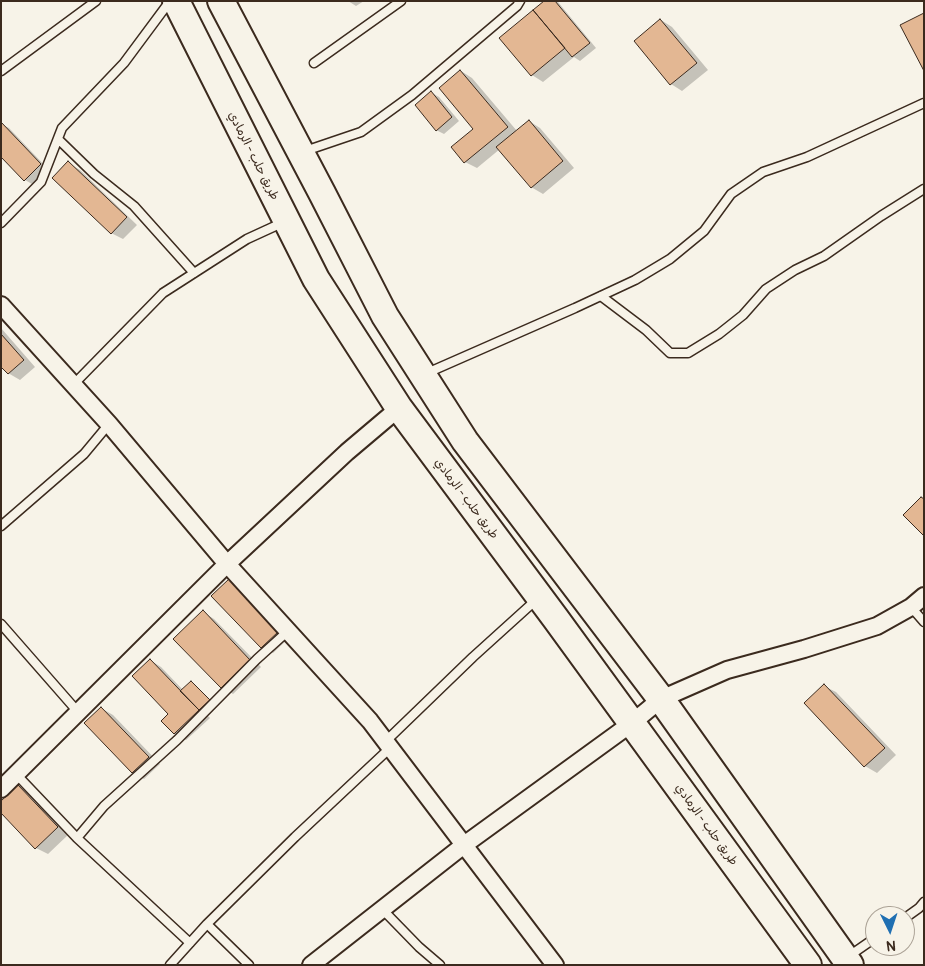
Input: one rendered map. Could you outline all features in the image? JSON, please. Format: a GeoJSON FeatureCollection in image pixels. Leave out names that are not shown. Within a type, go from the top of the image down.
{"type":"FeatureCollection","features":[{"type":"Feature","properties":{"kind":"highway","name":"طريق حلب - الرمادي"},"geometry":{"type":"LineString","coordinates":[[176,1],[316,279],[399,408],[540,597],[808,965]]}},
{"type":"Feature","properties":{"kind":"highway"},"geometry":{"type":"LineString","coordinates":[[221,1],[385,316],[465,441],[661,699],[848,962]]}},
{"type":"Feature","properties":{"kind":"street"},"geometry":{"type":"LineString","coordinates":[[1,305],[109,424],[226,564],[370,721],[555,965]]}},
{"type":"Feature","properties":{"kind":"street"},"geometry":{"type":"LineString","coordinates":[[1,789],[226,564],[346,452],[399,408]]}},
{"type":"Feature","properties":{"kind":"street"},"geometry":{"type":"LineString","coordinates":[[311,965],[464,844],[632,723],[661,699],[727,670],[804,649],[877,626],[911,607],[924,596]]}},
{"type":"Feature","properties":{"kind":"lane"},"geometry":{"type":"LineString","coordinates":[[1,71],[77,17],[96,1]]}},
{"type":"Feature","properties":{"kind":"lane"},"geometry":{"type":"LineString","coordinates":[[1,223],[41,182],[62,128],[124,63],[170,1]]}},
{"type":"Feature","properties":{"kind":"lane"},"geometry":{"type":"LineString","coordinates":[[314,63],[401,1]]}},
{"type":"Feature","properties":{"kind":"lane"},"geometry":{"type":"LineString","coordinates":[[301,153],[361,132],[412,95],[517,6],[520,1]]}},
{"type":"Feature","properties":{"kind":"lane"},"geometry":{"type":"LineString","coordinates":[[423,375],[635,280],[670,259],[704,231],[731,194],[763,172],[807,157],[924,102]]}},
{"type":"Feature","properties":{"kind":"lane"},"geometry":{"type":"LineString","coordinates":[[58,140],[94,174],[134,206],[194,273]]}},
{"type":"Feature","properties":{"kind":"lane"},"geometry":{"type":"LineString","coordinates":[[601,296],[646,330],[670,353],[688,353],[719,334],[744,315],[766,289],[795,270],[824,256],[880,216],[924,189]]}},
{"type":"Feature","properties":{"kind":"lane"},"geometry":{"type":"LineString","coordinates":[[73,385],[163,293],[246,239],[286,221]]}},
{"type":"Feature","properties":{"kind":"lane"},"geometry":{"type":"LineString","coordinates":[[1,526],[84,454],[109,424]]}},
{"type":"Feature","properties":{"kind":"lane"},"geometry":{"type":"LineString","coordinates":[[170,965],[207,924],[473,657],[540,597]]}},
{"type":"Feature","properties":{"kind":"lane"},"geometry":{"type":"LineString","coordinates":[[911,607],[924,622]]}},
{"type":"Feature","properties":{"kind":"lane"},"geometry":{"type":"LineString","coordinates":[[1,624],[78,712]]}},
{"type":"Feature","properties":{"kind":"lane"},"geometry":{"type":"LineString","coordinates":[[77,838],[104,806],[177,740],[257,659],[288,631]]}},
{"type":"Feature","properties":{"kind":"lane"},"geometry":{"type":"LineString","coordinates":[[16,774],[77,838],[190,943]]}},
{"type":"Feature","properties":{"kind":"lane"},"geometry":{"type":"LineString","coordinates":[[915,911],[924,902]]}},
{"type":"Feature","properties":{"kind":"lane"},"geometry":{"type":"LineString","coordinates":[[382,909],[419,947],[440,965]]}},
{"type":"Feature","properties":{"kind":"lane"},"geometry":{"type":"LineString","coordinates":[[207,924],[249,965]]}},
{"type":"Feature","properties":{"kind":"lane"},"geometry":{"type":"LineString","coordinates":[[848,962],[865,947]]}},
{"type":"Feature","properties":{"kind":"building"},"geometry":{"type":"Polygon","coordinates":[[[544,1],[555,1],[590,43],[572,57],[533,10],[544,1]]]}},
{"type":"Feature","properties":{"kind":"building"},"geometry":{"type":"Polygon","coordinates":[[[533,10],[565,48],[531,76],[499,38],[533,10]]]}},
{"type":"Feature","properties":{"kind":"building"},"geometry":{"type":"Polygon","coordinates":[[[924,13],[924,71],[900,25],[924,13]]]}},
{"type":"Feature","properties":{"kind":"building"},"geometry":{"type":"Polygon","coordinates":[[[660,19],[697,63],[670,85],[634,41],[660,19]]]}},
{"type":"Feature","properties":{"kind":"building"},"geometry":{"type":"Polygon","coordinates":[[[460,70],[508,127],[464,163],[451,147],[473,129],[439,88],[460,70]]]}},
{"type":"Feature","properties":{"kind":"building"},"geometry":{"type":"Polygon","coordinates":[[[431,91],[452,117],[436,131],[415,105],[431,91]]]}},
{"type":"Feature","properties":{"kind":"building"},"geometry":{"type":"Polygon","coordinates":[[[529,120],[563,161],[531,188],[496,147],[529,120]]]}},
{"type":"Feature","properties":{"kind":"building"},"geometry":{"type":"Polygon","coordinates":[[[1,122],[41,164],[24,181],[1,157],[1,122]]]}},
{"type":"Feature","properties":{"kind":"building"},"geometry":{"type":"Polygon","coordinates":[[[68,161],[127,217],[111,234],[52,178],[68,161]]]}},
{"type":"Feature","properties":{"kind":"building"},"geometry":{"type":"Polygon","coordinates":[[[1,334],[24,360],[8,374],[1,367],[1,334]]]}},
{"type":"Feature","properties":{"kind":"building"},"geometry":{"type":"Polygon","coordinates":[[[921,497],[924,499],[924,536],[903,515],[921,497]]]}},
{"type":"Feature","properties":{"kind":"building"},"geometry":{"type":"Polygon","coordinates":[[[229,579],[279,631],[261,648],[211,596],[229,579]]]}},
{"type":"Feature","properties":{"kind":"building"},"geometry":{"type":"Polygon","coordinates":[[[203,610],[250,660],[221,688],[173,639],[203,610]]]}},
{"type":"Feature","properties":{"kind":"building"},"geometry":{"type":"Polygon","coordinates":[[[150,659],[199,710],[174,734],[161,721],[168,714],[132,676],[150,659]]]}},
{"type":"Feature","properties":{"kind":"building"},"geometry":{"type":"Polygon","coordinates":[[[191,681],[210,700],[199,710],[180,691],[191,681]]]}},
{"type":"Feature","properties":{"kind":"building"},"geometry":{"type":"Polygon","coordinates":[[[824,684],[885,748],[864,767],[804,703],[824,684]]]}},
{"type":"Feature","properties":{"kind":"building"},"geometry":{"type":"Polygon","coordinates":[[[101,707],[149,757],[132,773],[84,723],[101,707]]]}},
{"type":"Feature","properties":{"kind":"building"},"geometry":{"type":"Polygon","coordinates":[[[18,785],[58,827],[35,849],[1,813],[1,801],[18,785]]]}}]}
